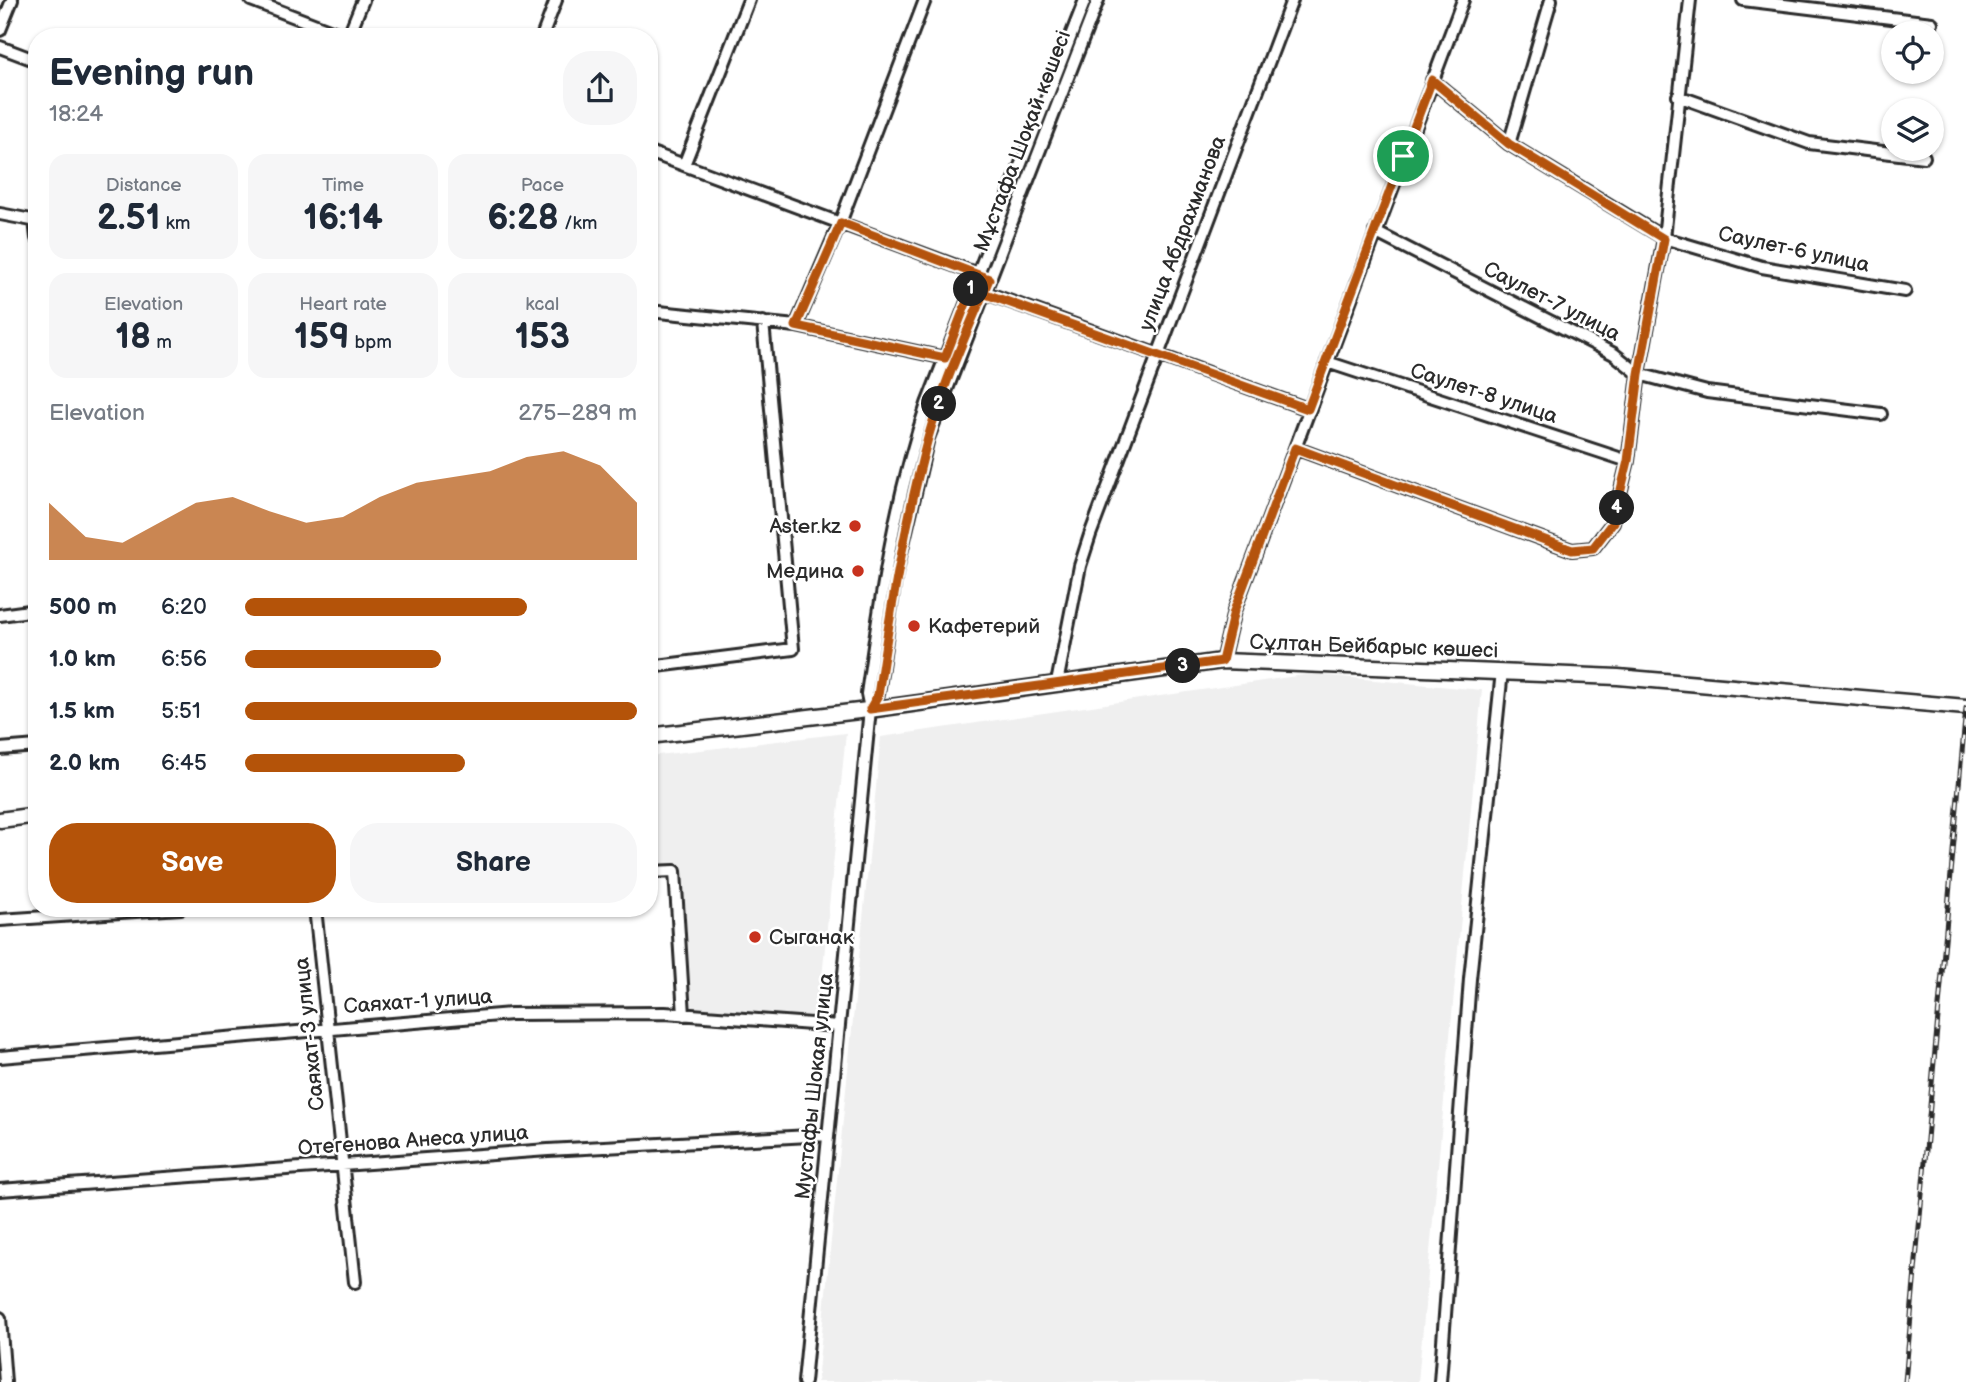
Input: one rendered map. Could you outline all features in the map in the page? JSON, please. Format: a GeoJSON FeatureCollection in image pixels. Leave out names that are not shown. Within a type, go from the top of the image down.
{"type":"FeatureCollection","features":[{"type":"Feature","properties":{"kind":"main road","name":"Сұлтан Бейбарыс көшесі"},"geometry":{"type":"LineString","coordinates":[[658,735],[1222,661],[1618,677],[1966,707]]}},
{"type":"Feature","properties":{"kind":"main road"},"geometry":{"type":"LineString","coordinates":[[0,820],[28,816]]}},
{"type":"Feature","properties":{"kind":"street"},"geometry":{"type":"LineString","coordinates":[[0,30],[12,0]]}},
{"type":"Feature","properties":{"kind":"street"},"geometry":{"type":"LineString","coordinates":[[251,0],[324,28]]}},
{"type":"Feature","properties":{"kind":"street"},"geometry":{"type":"LineString","coordinates":[[351,28],[363,0]]}},
{"type":"Feature","properties":{"kind":"street"},"geometry":{"type":"LineString","coordinates":[[545,28],[556,0]]}},
{"type":"Feature","properties":{"kind":"street"},"geometry":{"type":"LineString","coordinates":[[684,165],[749,0]]}},
{"type":"Feature","properties":{"kind":"street"},"geometry":{"type":"LineString","coordinates":[[796,326],[841,223],[925,0]]}},
{"type":"Feature","properties":{"kind":"street","name":"Мұстафа Шоқай көшесі"},"geometry":{"type":"LineString","coordinates":[[870,709],[878,695],[895,578],[928,438],[983,276],[1085,0]]}},
{"type":"Feature","properties":{"kind":"street","name":"Мұстафа Шоқай көшесі"},"geometry":{"type":"LineString","coordinates":[[983,276],[1098,0]]}},
{"type":"Feature","properties":{"kind":"street","name":"улица Абдрахманова"},"geometry":{"type":"LineString","coordinates":[[1057,683],[1080,566],[1156,356],[1292,0]]}},
{"type":"Feature","properties":{"kind":"street"},"geometry":{"type":"LineString","coordinates":[[1222,661],[1234,611],[1463,0]]}},
{"type":"Feature","properties":{"kind":"street"},"geometry":{"type":"LineString","coordinates":[[1509,144],[1551,0]]}},
{"type":"Feature","properties":{"kind":"street"},"geometry":{"type":"LineString","coordinates":[[1295,448],[1572,550],[1593,548],[1613,522],[1628,461],[1639,374],[1664,239],[1690,0]]}},
{"type":"Feature","properties":{"kind":"street"},"geometry":{"type":"LineString","coordinates":[[1743,0],[1916,21]]}},
{"type":"Feature","properties":{"kind":"street"},"geometry":{"type":"LineString","coordinates":[[0,47],[28,58]]}},
{"type":"Feature","properties":{"kind":"street","name":"Саулет-6 улица"},"geometry":{"type":"LineString","coordinates":[[1432,80],[1509,144],[1664,239],[1762,267],[1905,291]]}},
{"type":"Feature","properties":{"kind":"street"},"geometry":{"type":"LineString","coordinates":[[1678,96],[1810,143],[1881,152]]}},
{"type":"Feature","properties":{"kind":"street"},"geometry":{"type":"LineString","coordinates":[[658,155],[983,276]]}},
{"type":"Feature","properties":{"kind":"street"},"geometry":{"type":"LineString","coordinates":[[0,214],[28,219]]}},
{"type":"Feature","properties":{"kind":"street","name":"Саулет-7 улица"},"geometry":{"type":"LineString","coordinates":[[1374,232],[1614,354],[1639,374],[1707,392],[1881,414]]}},
{"type":"Feature","properties":{"kind":"street"},"geometry":{"type":"LineString","coordinates":[[978,290],[1308,409]]}},
{"type":"Feature","properties":{"kind":"street","name":"Мұстафа Шоқай көшесі"},"geometry":{"type":"LineString","coordinates":[[870,709],[867,694],[884,576],[916,434],[945,358],[978,290]]}},
{"type":"Feature","properties":{"kind":"street"},"geometry":{"type":"LineString","coordinates":[[658,312],[796,326],[945,358]]}},
{"type":"Feature","properties":{"kind":"street"},"geometry":{"type":"LineString","coordinates":[[658,666],[793,649],[763,322]]}},
{"type":"Feature","properties":{"kind":"street","name":"Саулет-8 улица"},"geometry":{"type":"LineString","coordinates":[[1327,362],[1628,461]]}},
{"type":"Feature","properties":{"kind":"street"},"geometry":{"type":"LineString","coordinates":[[0,615],[28,611]]}},
{"type":"Feature","properties":{"kind":"street"},"geometry":{"type":"LineString","coordinates":[[1440,1382],[1470,979],[1502,671]]}},
{"type":"Feature","properties":{"kind":"street","name":"Мустафы Шокая улица"},"geometry":{"type":"LineString","coordinates":[[804,1382],[870,709]]}},
{"type":"Feature","properties":{"kind":"street"},"geometry":{"type":"LineString","coordinates":[[0,749],[28,747]]}},
{"type":"Feature","properties":{"kind":"street"},"geometry":{"type":"LineString","coordinates":[[658,872],[675,871],[684,1015]]}},
{"type":"Feature","properties":{"kind":"street"},"geometry":{"type":"LineString","coordinates":[[0,920],[45,917]]}},
{"type":"Feature","properties":{"kind":"street","name":"Саяхат-3 улица"},"geometry":{"type":"LineString","coordinates":[[316,917],[355,1282]]}},
{"type":"Feature","properties":{"kind":"street","name":"Саяхат-1 улица"},"geometry":{"type":"LineString","coordinates":[[0,1057],[328,1027],[510,1014],[684,1015],[839,1026]]}},
{"type":"Feature","properties":{"kind":"street","name":"Отегенова Анеса улица"},"geometry":{"type":"LineString","coordinates":[[0,1190],[343,1164],[828,1135]]}},
{"type":"Feature","properties":{"kind":"street"},"geometry":{"type":"LineString","coordinates":[[0,1318],[5,1382]]}},
{"type":"Feature","properties":{"kind":"shaded area"},"geometry":{"type":"Polygon","coordinates":[[[1310,674],[1482,690],[1418,1382],[817,1382],[881,737],[1310,674]]]}},
{"type":"Feature","properties":{"kind":"shaded area","name":"Сыганак"},"geometry":{"type":"Polygon","coordinates":[[[846,733],[818,1019],[687,1009],[679,866],[658,865],[658,755],[846,733]]]}},
{"type":"Feature","properties":{"kind":"railway"},"geometry":{"type":"LineString","coordinates":[[1905,1382],[1966,708]]}},
{"type":"Feature","properties":{"kind":"place","name":"Aster.kz"},"geometry":{"type":"Point","coordinates":[855,526]}},
{"type":"Feature","properties":{"kind":"place","name":"Медина"},"geometry":{"type":"Point","coordinates":[858,571]}},
{"type":"Feature","properties":{"kind":"place","name":"Кафетерий"},"geometry":{"type":"Point","coordinates":[914,626]}},
{"type":"Feature","properties":{"kind":"place","name":"Сыганак"},"geometry":{"type":"Point","coordinates":[755,937]}},
{"type":"Feature","properties":{"kind":"route"},"geometry":{"type":"LineString","coordinates":[[1403,156],[1308,409],[1156,356],[983,293],[972,288],[945,358],[796,326],[841,223],[989,279],[983,293],[938,408],[928,438],[895,578],[878,695],[870,709],[1222,661],[1234,611],[1295,448],[1572,550],[1586,550],[1598,544],[1613,522],[1628,461],[1639,374],[1664,239],[1509,144],[1432,80],[1403,156]]}}]}
